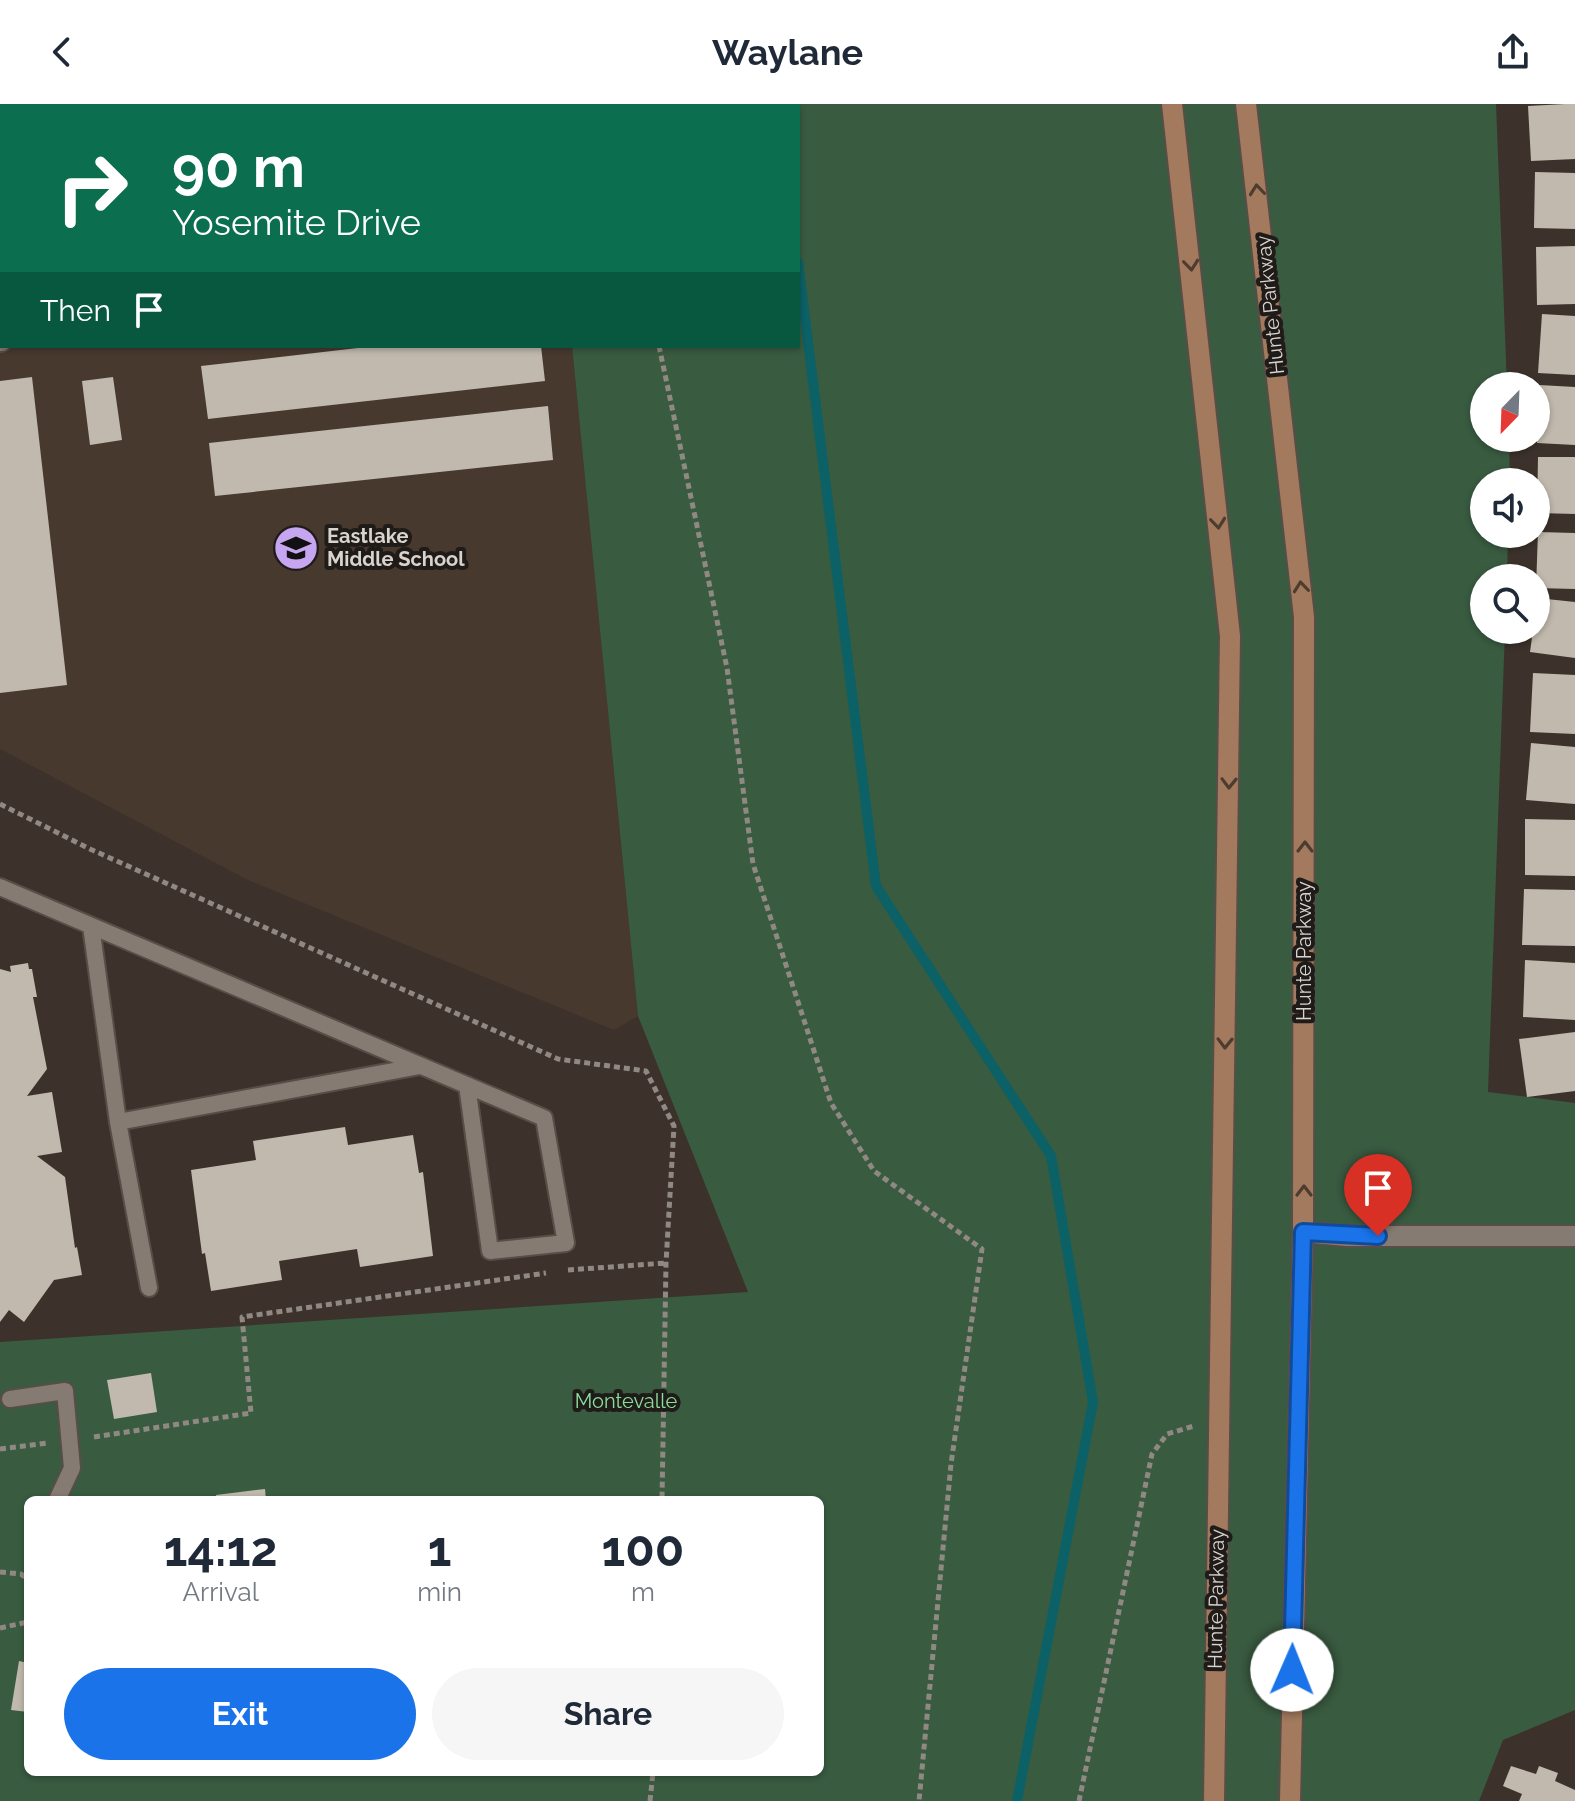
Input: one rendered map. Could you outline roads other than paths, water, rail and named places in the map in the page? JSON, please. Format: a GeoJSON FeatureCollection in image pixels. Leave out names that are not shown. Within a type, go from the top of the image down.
{"type":"FeatureCollection","features":[{"type":"Feature","properties":{"kind":"main road","name":"Hunte Parkway"},"geometry":{"type":"LineString","coordinates":[[1172,104],[1230,636],[1214,1801]]}},
{"type":"Feature","properties":{"kind":"main road","name":"Hunte Parkway"},"geometry":{"type":"LineString","coordinates":[[1246,104],[1304,617],[1303,1232],[1290,1801]]}},
{"type":"Feature","properties":{"kind":"street"},"geometry":{"type":"LineString","coordinates":[[1303,1232],[1347,1236],[1575,1236]]}},
{"type":"Feature","properties":{"kind":"lane"},"geometry":{"type":"LineString","coordinates":[[0,887],[91,926],[467,1085],[544,1118],[566,1243],[490,1251],[467,1085]]}},
{"type":"Feature","properties":{"kind":"lane"},"geometry":{"type":"LineString","coordinates":[[91,926],[118,1122],[149,1288]]}},
{"type":"Feature","properties":{"kind":"lane"},"geometry":{"type":"LineString","coordinates":[[118,1122],[421,1066]]}},
{"type":"Feature","properties":{"kind":"lane"},"geometry":{"type":"LineString","coordinates":[[10,1399],[65,1391],[72,1468],[59,1496]]}},
{"type":"Feature","properties":{"kind":"waterway"},"geometry":{"type":"LineString","coordinates":[[800,278],[876,886],[1051,1156],[1093,1402],[1017,1801]]}},
{"type":"Feature","properties":{"kind":"place","name":"Eastlake Middle School"},"geometry":{"type":"Point","coordinates":[296,548]}},
{"type":"Feature","properties":{"kind":"park label","name":"Montevalle"},"geometry":{"type":"Point","coordinates":[626,1401]}}]}
